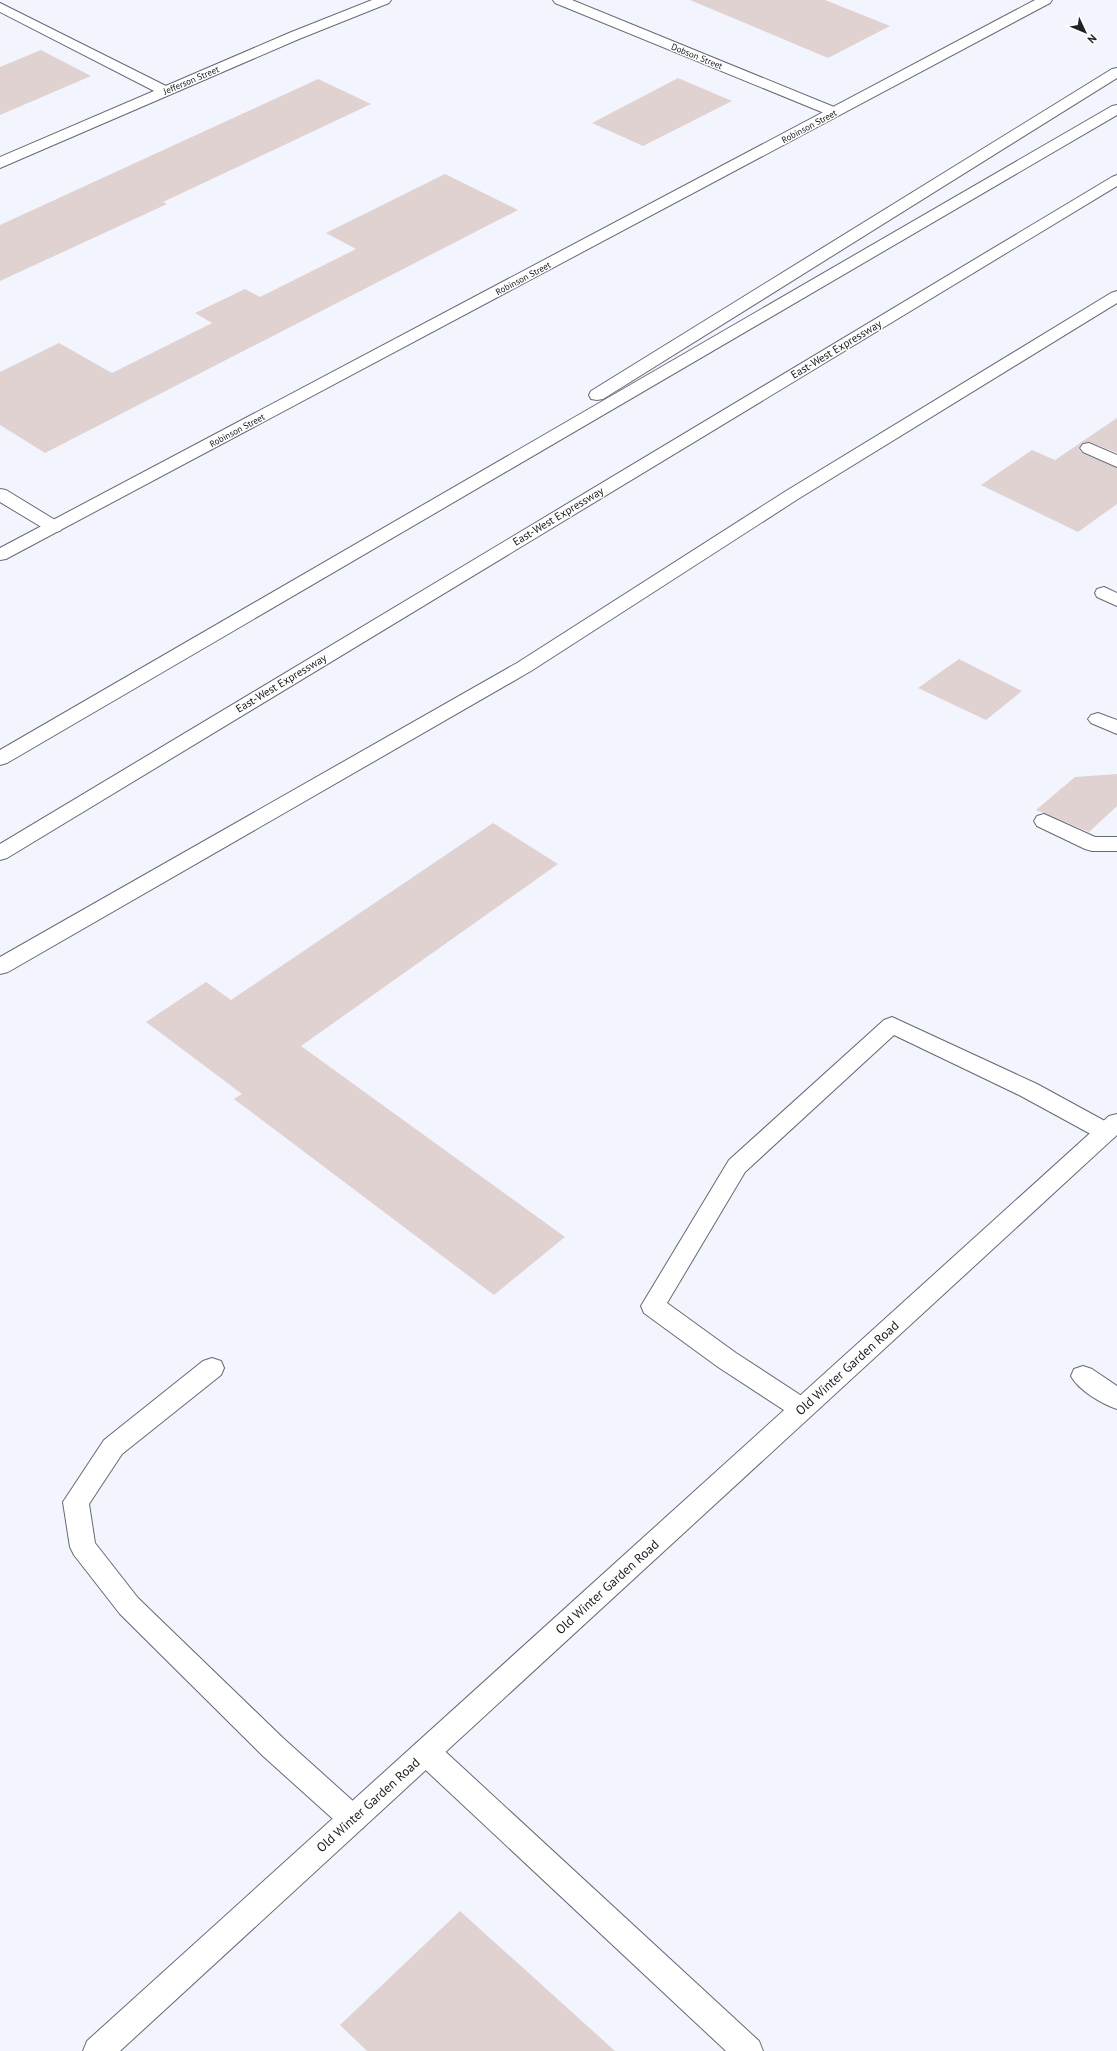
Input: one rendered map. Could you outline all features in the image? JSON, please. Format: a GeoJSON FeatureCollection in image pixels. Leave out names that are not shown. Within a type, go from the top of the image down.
{"type":"FeatureCollection","features":[{"type":"Feature","properties":{"kind":"main road","name":"Jefferson Street"},"geometry":{"type":"LineString","coordinates":[[0,163],[294,36],[384,0]]}},
{"type":"Feature","properties":{"kind":"main road","name":"Dobson Street"},"geometry":{"type":"LineString","coordinates":[[560,0],[834,112]]}},
{"type":"Feature","properties":{"kind":"main road","name":"Robinson Street"},"geometry":{"type":"LineString","coordinates":[[0,555],[1045,0]]}},
{"type":"Feature","properties":{"kind":"main road"},"geometry":{"type":"LineString","coordinates":[[0,7],[165,91]]}},
{"type":"Feature","properties":{"kind":"main road"},"geometry":{"type":"LineString","coordinates":[[164,664],[1117,72]]}},
{"type":"Feature","properties":{"kind":"main road"},"geometry":{"type":"LineString","coordinates":[[0,759],[1117,109]]}},
{"type":"Feature","properties":{"kind":"main road","name":"East-West Expressway"},"geometry":{"type":"LineString","coordinates":[[0,853],[1117,180]]}},
{"type":"Feature","properties":{"kind":"main road"},"geometry":{"type":"LineString","coordinates":[[0,967],[524,667],[792,495],[1117,296]]}},
{"type":"Feature","properties":{"kind":"main road"},"geometry":{"type":"LineString","coordinates":[[1089,448],[1117,462]]}},
{"type":"Feature","properties":{"kind":"main road"},"geometry":{"type":"LineString","coordinates":[[0,494],[54,527]]}},
{"type":"Feature","properties":{"kind":"main road"},"geometry":{"type":"LineString","coordinates":[[1098,720],[1117,728]]}},
{"type":"Feature","properties":{"kind":"main road"},"geometry":{"type":"LineString","coordinates":[[1044,821],[1092,844],[1117,844]]}},
{"type":"Feature","properties":{"kind":"main road"},"geometry":{"type":"LineString","coordinates":[[802,1409],[727,1360],[653,1306],[737,1166],[892,1025],[1029,1090],[1112,1127]]}},
{"type":"Feature","properties":{"kind":"main road","name":"Old Winter Garden Road"},"geometry":{"type":"LineString","coordinates":[[98,2051],[1112,1127]]}},
{"type":"Feature","properties":{"kind":"main road"},"geometry":{"type":"LineString","coordinates":[[212,1368],[113,1447],[76,1502],[83,1547],[129,1606],[273,1747],[353,1819]]}},
{"type":"Feature","properties":{"kind":"main road"},"geometry":{"type":"LineString","coordinates":[[1083,1376],[1117,1399]]}},
{"type":"Feature","properties":{"kind":"main road"},"geometry":{"type":"LineString","coordinates":[[426,1752],[748,2051]]}},
{"type":"Feature","properties":{"kind":"building"},"geometry":{"type":"Polygon","coordinates":[[[690,0],[825,0],[890,26],[828,58],[690,0]]]}},
{"type":"Feature","properties":{"kind":"building"},"geometry":{"type":"Polygon","coordinates":[[[41,50],[91,76],[0,115],[0,67],[41,50]]]}},
{"type":"Feature","properties":{"kind":"building"},"geometry":{"type":"Polygon","coordinates":[[[678,78],[732,101],[643,146],[592,123],[678,78]]]}},
{"type":"Feature","properties":{"kind":"building"},"geometry":{"type":"Polygon","coordinates":[[[318,79],[371,104],[163,202],[167,204],[0,281],[0,225],[318,79]]]}},
{"type":"Feature","properties":{"kind":"building"},"geometry":{"type":"Polygon","coordinates":[[[445,174],[518,210],[45,453],[0,425],[0,372],[59,343],[112,373],[212,323],[195,313],[245,289],[260,297],[356,249],[326,233],[445,174]]]}},
{"type":"Feature","properties":{"kind":"building"},"geometry":{"type":"Polygon","coordinates":[[[1117,418],[1117,453],[1090,442],[1083,443],[1078,448],[1082,453],[1117,468],[1117,504],[1078,532],[981,485],[1032,450],[1055,460],[1117,418]]]}},
{"type":"Feature","properties":{"kind":"building"},"geometry":{"type":"Polygon","coordinates":[[[959,659],[1022,691],[986,720],[918,688],[959,659]]]}},
{"type":"Feature","properties":{"kind":"building"},"geometry":{"type":"Polygon","coordinates":[[[1117,774],[1117,806],[1089,832],[1036,810],[1075,777],[1117,774]]]}},
{"type":"Feature","properties":{"kind":"building"},"geometry":{"type":"Polygon","coordinates":[[[493,823],[558,864],[301,1046],[565,1237],[494,1295],[234,1099],[242,1094],[146,1022],[206,982],[231,1000],[493,823]]]}},
{"type":"Feature","properties":{"kind":"building"},"geometry":{"type":"Polygon","coordinates":[[[460,1911],[615,2051],[367,2051],[340,2025],[460,1911]]]}}]}
